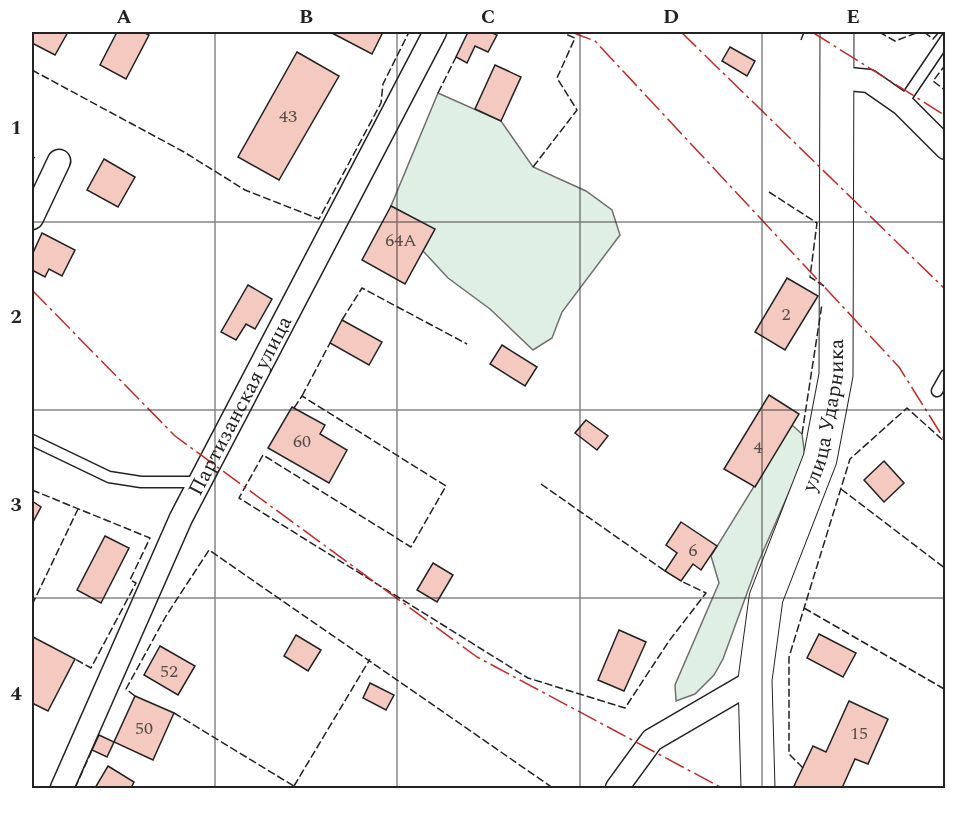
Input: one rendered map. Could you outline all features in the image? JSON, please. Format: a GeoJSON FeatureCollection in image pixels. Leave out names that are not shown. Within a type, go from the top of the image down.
{"type":"FeatureCollection","features":[{"type":"Feature","properties":{"kind":"main road","name":"улица Ударника"},"geometry":{"type":"LineString","coordinates":[[758,789],[755,680],[766,598],[820,459],[836,375],[832,200],[838,78],[834,36]]}},
{"type":"Feature","properties":{"kind":"street","name":"Партизанская улица"},"geometry":{"type":"LineString","coordinates":[[62,789],[181,518],[435,32]]}},
{"type":"Feature","properties":{"kind":"street"},"geometry":{"type":"LineString","coordinates":[[838,78],[869,81],[902,104],[945,148]]}},
{"type":"Feature","properties":{"kind":"street"},"geometry":{"type":"LineString","coordinates":[[32,218],[59,161]]}},
{"type":"Feature","properties":{"kind":"street"},"geometry":{"type":"LineString","coordinates":[[617,789],[652,740],[755,680]]}},
{"type":"Feature","properties":{"kind":"lane"},"geometry":{"type":"LineString","coordinates":[[902,104],[945,39]]}},
{"type":"Feature","properties":{"kind":"lane"},"geometry":{"type":"LineString","coordinates":[[937,391],[945,375]]}},
{"type":"Feature","properties":{"kind":"lane"},"geometry":{"type":"LineString","coordinates":[[32,440],[109,477],[141,482],[201,482]]}},
{"type":"Feature","properties":{"kind":"green space"},"geometry":{"type":"Polygon","coordinates":[[[438,93],[501,121],[533,167],[586,191],[612,210],[620,235],[562,312],[552,338],[533,350],[490,309],[448,278],[423,251],[434,230],[391,206],[438,93]]]}},
{"type":"Feature","properties":{"kind":"green space"},"geometry":{"type":"Polygon","coordinates":[[[792,425],[802,434],[805,456],[758,563],[723,659],[714,675],[695,694],[676,701],[675,685],[719,583],[711,556],[792,425]]]}},
{"type":"Feature","properties":{"kind":"building"},"geometry":{"type":"Polygon","coordinates":[[[32,32],[68,32],[55,55],[32,43],[32,32]]]}},
{"type":"Feature","properties":{"kind":"building"},"geometry":{"type":"Polygon","coordinates":[[[117,32],[143,32],[149,35],[126,79],[100,65],[117,32]]]}},
{"type":"Feature","properties":{"kind":"building"},"geometry":{"type":"Polygon","coordinates":[[[330,32],[383,32],[372,54],[330,32]]]}},
{"type":"Feature","properties":{"kind":"building"},"geometry":{"type":"Polygon","coordinates":[[[468,32],[490,32],[497,35],[488,52],[475,46],[467,63],[456,57],[468,32]]]}},
{"type":"Feature","properties":{"kind":"building"},"geometry":{"type":"Polygon","coordinates":[[[730,47],[755,61],[747,76],[722,61],[730,47]]]}},
{"type":"Feature","properties":{"kind":"building"},"geometry":{"type":"Polygon","coordinates":[[[297,52],[339,76],[279,180],[238,157],[297,52]]]}},
{"type":"Feature","properties":{"kind":"building"},"geometry":{"type":"Polygon","coordinates":[[[495,65],[521,77],[501,121],[475,109],[495,65]]]}},
{"type":"Feature","properties":{"kind":"building"},"geometry":{"type":"Polygon","coordinates":[[[104,159],[135,177],[118,207],[87,190],[104,159]]]}},
{"type":"Feature","properties":{"kind":"building"},"geometry":{"type":"Polygon","coordinates":[[[391,206],[435,229],[405,284],[362,260],[391,206]]]}},
{"type":"Feature","properties":{"kind":"building"},"geometry":{"type":"Polygon","coordinates":[[[42,233],[75,250],[62,276],[49,269],[45,277],[32,270],[32,255],[42,233]]]}},
{"type":"Feature","properties":{"kind":"building"},"geometry":{"type":"Polygon","coordinates":[[[787,278],[818,296],[785,350],[755,332],[787,278]]]}},
{"type":"Feature","properties":{"kind":"building"},"geometry":{"type":"Polygon","coordinates":[[[248,285],[272,299],[255,329],[246,324],[236,340],[221,332],[248,285]]]}},
{"type":"Feature","properties":{"kind":"building"},"geometry":{"type":"Polygon","coordinates":[[[342,320],[382,342],[369,365],[330,343],[342,320]]]}},
{"type":"Feature","properties":{"kind":"building"},"geometry":{"type":"Polygon","coordinates":[[[502,345],[537,367],[525,386],[490,364],[502,345]]]}},
{"type":"Feature","properties":{"kind":"building"},"geometry":{"type":"Polygon","coordinates":[[[769,395],[799,414],[755,487],[724,469],[769,395]]]}},
{"type":"Feature","properties":{"kind":"building"},"geometry":{"type":"Polygon","coordinates":[[[292,407],[325,425],[320,434],[347,450],[329,483],[268,448],[292,407]]]}},
{"type":"Feature","properties":{"kind":"building"},"geometry":{"type":"Polygon","coordinates":[[[586,420],[608,436],[597,450],[575,433],[586,420]]]}},
{"type":"Feature","properties":{"kind":"building"},"geometry":{"type":"Polygon","coordinates":[[[884,461],[904,483],[884,502],[864,480],[884,461]]]}},
{"type":"Feature","properties":{"kind":"building"},"geometry":{"type":"Polygon","coordinates":[[[32,501],[41,507],[32,524],[32,501]]]}},
{"type":"Feature","properties":{"kind":"building"},"geometry":{"type":"Polygon","coordinates":[[[681,522],[717,546],[701,570],[693,564],[681,581],[665,571],[677,553],[666,545],[681,522]]]}},
{"type":"Feature","properties":{"kind":"building"},"geometry":{"type":"Polygon","coordinates":[[[105,536],[129,548],[101,603],[77,590],[105,536]]]}},
{"type":"Feature","properties":{"kind":"building"},"geometry":{"type":"Polygon","coordinates":[[[433,563],[453,575],[437,602],[417,590],[433,563]]]}},
{"type":"Feature","properties":{"kind":"building"},"geometry":{"type":"Polygon","coordinates":[[[619,630],[646,642],[624,691],[598,680],[619,630]]]}},
{"type":"Feature","properties":{"kind":"building"},"geometry":{"type":"Polygon","coordinates":[[[819,634],[856,653],[843,677],[807,658],[819,634]]]}},
{"type":"Feature","properties":{"kind":"building"},"geometry":{"type":"Polygon","coordinates":[[[296,635],[321,650],[308,671],[284,656],[296,635]]]}},
{"type":"Feature","properties":{"kind":"building"},"geometry":{"type":"Polygon","coordinates":[[[33,637],[75,659],[48,711],[32,703],[33,637]]]}},
{"type":"Feature","properties":{"kind":"building"},"geometry":{"type":"Polygon","coordinates":[[[160,646],[195,666],[178,695],[144,675],[160,646]]]}},
{"type":"Feature","properties":{"kind":"building"},"geometry":{"type":"Polygon","coordinates":[[[370,683],[394,695],[386,710],[363,698],[370,683]]]}},
{"type":"Feature","properties":{"kind":"building"},"geometry":{"type":"Polygon","coordinates":[[[135,696],[174,713],[153,760],[114,742],[135,696]]]}},
{"type":"Feature","properties":{"kind":"building"},"geometry":{"type":"Polygon","coordinates":[[[849,701],[888,719],[868,764],[855,759],[842,788],[794,786],[813,746],[826,752],[849,701]]]}},
{"type":"Feature","properties":{"kind":"building"},"geometry":{"type":"Polygon","coordinates":[[[99,735],[114,742],[107,757],[92,750],[99,735]]]}},
{"type":"Feature","properties":{"kind":"building"},"geometry":{"type":"Polygon","coordinates":[[[108,766],[134,782],[131,788],[95,788],[108,766]]]}},
{"type":"Feature","properties":{"kind":"fence"},"geometry":{"type":"LineString","coordinates":[[32,70],[184,152],[245,190],[319,219],[381,103],[383,84],[409,32]]}},
{"type":"Feature","properties":{"kind":"fence"},"geometry":{"type":"LineString","coordinates":[[533,167],[577,110],[557,78],[575,38],[561,32]]}},
{"type":"Feature","properties":{"kind":"fence"},"geometry":{"type":"LineString","coordinates":[[801,40],[804,32]]}},
{"type":"Feature","properties":{"kind":"fence"},"geometry":{"type":"LineString","coordinates":[[879,32],[895,41],[919,32]]}},
{"type":"Feature","properties":{"kind":"fence"},"geometry":{"type":"LineString","coordinates":[[924,32],[933,39],[939,32]]}},
{"type":"Feature","properties":{"kind":"fence"},"geometry":{"type":"LineString","coordinates":[[438,93],[456,57]]}},
{"type":"Feature","properties":{"kind":"fence"},"geometry":{"type":"LineString","coordinates":[[946,64],[933,81],[946,91]]}},
{"type":"Feature","properties":{"kind":"fence"},"geometry":{"type":"LineString","coordinates":[[769,192],[817,223],[810,277],[824,286]]}},
{"type":"Feature","properties":{"kind":"fence"},"geometry":{"type":"LineString","coordinates":[[342,320],[362,288],[467,344]]}},
{"type":"Feature","properties":{"kind":"fence"},"geometry":{"type":"LineString","coordinates":[[802,434],[822,304]]}},
{"type":"Feature","properties":{"kind":"fence"},"geometry":{"type":"LineString","coordinates":[[302,396],[330,343]]}},
{"type":"Feature","properties":{"kind":"fence"},"geometry":{"type":"LineString","coordinates":[[294,408],[302,396],[446,486],[411,547],[263,455],[239,498],[528,678],[625,708],[669,641],[706,593],[681,581]]}},
{"type":"Feature","properties":{"kind":"fence"},"geometry":{"type":"LineString","coordinates":[[803,768],[789,754],[789,657],[850,459],[907,408],[946,443]]}},
{"type":"Feature","properties":{"kind":"fence"},"geometry":{"type":"LineString","coordinates":[[541,484],[665,571]]}},
{"type":"Feature","properties":{"kind":"fence"},"geometry":{"type":"LineString","coordinates":[[841,489],[946,569]]}},
{"type":"Feature","properties":{"kind":"fence"},"geometry":{"type":"LineString","coordinates":[[32,490],[150,538],[130,580],[136,583],[91,668],[75,659]]}},
{"type":"Feature","properties":{"kind":"fence"},"geometry":{"type":"LineString","coordinates":[[32,605],[78,509]]}},
{"type":"Feature","properties":{"kind":"fence"},"geometry":{"type":"LineString","coordinates":[[135,696],[126,689],[166,616],[209,550],[553,788]]}},
{"type":"Feature","properties":{"kind":"fence"},"geometry":{"type":"LineString","coordinates":[[804,608],[946,690]]}},
{"type":"Feature","properties":{"kind":"fence"},"geometry":{"type":"LineString","coordinates":[[294,786],[370,659]]}},
{"type":"Feature","properties":{"kind":"fence"},"geometry":{"type":"LineString","coordinates":[[174,713],[297,788]]}},
{"type":"Feature","properties":{"kind":"fence"},"geometry":{"type":"LineString","coordinates":[[75,788],[92,750]]}},
{"type":"Feature","properties":{"kind":"power"},"geometry":{"type":"LineString","coordinates":[[571,32],[595,41],[899,367],[946,442]]}},
{"type":"Feature","properties":{"kind":"power"},"geometry":{"type":"LineString","coordinates":[[681,32],[946,290]]}},
{"type":"Feature","properties":{"kind":"power"},"geometry":{"type":"LineString","coordinates":[[812,32],[946,116]]}},
{"type":"Feature","properties":{"kind":"power"},"geometry":{"type":"LineString","coordinates":[[32,290],[175,436],[477,657],[722,788]]}}]}
